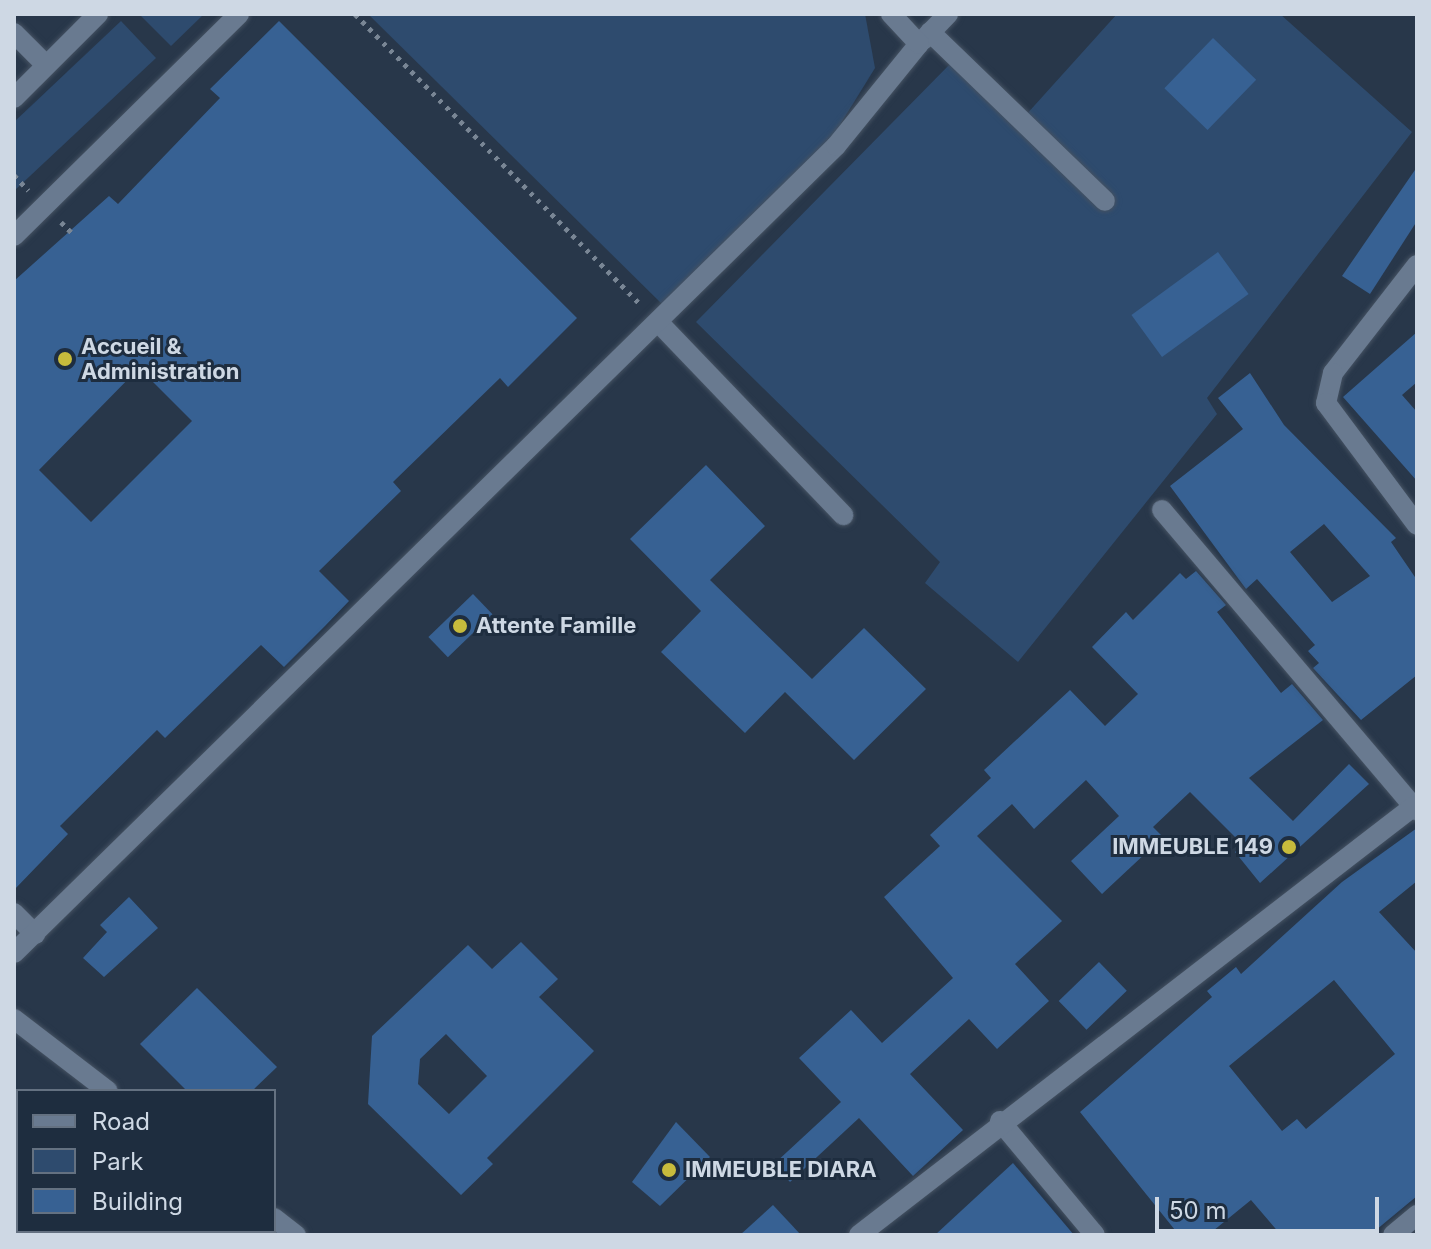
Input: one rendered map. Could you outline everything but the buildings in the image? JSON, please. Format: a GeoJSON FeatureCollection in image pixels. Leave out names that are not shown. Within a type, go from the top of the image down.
{"type":"FeatureCollection","features":[{"type":"Feature","properties":{"kind":"street"},"geometry":{"type":"LineString","coordinates":[[14,98],[98,14]]}},
{"type":"Feature","properties":{"kind":"street"},"geometry":{"type":"LineString","coordinates":[[14,236],[239,14]]}},
{"type":"Feature","properties":{"kind":"street"},"geometry":{"type":"LineString","coordinates":[[891,14],[924,38],[1105,201]]}},
{"type":"Feature","properties":{"kind":"street"},"geometry":{"type":"LineString","coordinates":[[14,953],[660,324],[836,146],[924,38],[948,14]]}},
{"type":"Feature","properties":{"kind":"street"},"geometry":{"type":"LineString","coordinates":[[14,33],[46,65]]}},
{"type":"Feature","properties":{"kind":"street"},"geometry":{"type":"LineString","coordinates":[[1417,265],[1333,373],[1326,403],[1417,525]]}},
{"type":"Feature","properties":{"kind":"street"},"geometry":{"type":"LineString","coordinates":[[660,324],[843,515]]}},
{"type":"Feature","properties":{"kind":"street"},"geometry":{"type":"LineString","coordinates":[[859,1235],[1000,1121],[1415,808],[1162,510]]}},
{"type":"Feature","properties":{"kind":"street"},"geometry":{"type":"LineString","coordinates":[[14,913],[35,934]]}},
{"type":"Feature","properties":{"kind":"street"},"geometry":{"type":"LineString","coordinates":[[14,1019],[105,1089]]}},
{"type":"Feature","properties":{"kind":"street"},"geometry":{"type":"LineString","coordinates":[[1000,1121],[1095,1235]]}},
{"type":"Feature","properties":{"kind":"street"},"geometry":{"type":"LineString","coordinates":[[1393,1235],[1417,1215]]}},
{"type":"Feature","properties":{"kind":"street"},"geometry":{"type":"LineString","coordinates":[[276,1220],[296,1235]]}},
{"type":"Feature","properties":{"kind":"path"},"geometry":{"type":"LineString","coordinates":[[355,14],[660,324]]}},
{"type":"Feature","properties":{"kind":"green space"},"geometry":{"type":"Polygon","coordinates":[[[139,14],[204,14],[171,46],[139,14]]]}},
{"type":"Feature","properties":{"kind":"green space"},"geometry":{"type":"Polygon","coordinates":[[[368,14],[865,14],[875,68],[830,141],[663,305],[368,14]]]}},
{"type":"Feature","properties":{"kind":"green space"},"geometry":{"type":"Polygon","coordinates":[[[1117,14],[1280,14],[1412,132],[1207,398],[1217,414],[1018,662],[925,583],[940,562],[696,322],[950,64],[1016,126],[1117,14]]]}},
{"type":"Feature","properties":{"kind":"green space"},"geometry":{"type":"Polygon","coordinates":[[[121,21],[156,58],[14,191],[14,122],[121,21]]]}},
{"type":"Feature","properties":{"kind":"place","name":"Accueil & Administration"},"geometry":{"type":"Point","coordinates":[65,359]}},
{"type":"Feature","properties":{"kind":"place","name":"Attente Famille"},"geometry":{"type":"Point","coordinates":[460,626]}},
{"type":"Feature","properties":{"kind":"place","name":"IMMEUBLE 149"},"geometry":{"type":"Point","coordinates":[1289,847]}},
{"type":"Feature","properties":{"kind":"place","name":"IMMEUBLE DIARA"},"geometry":{"type":"Point","coordinates":[669,1170]}}]}
